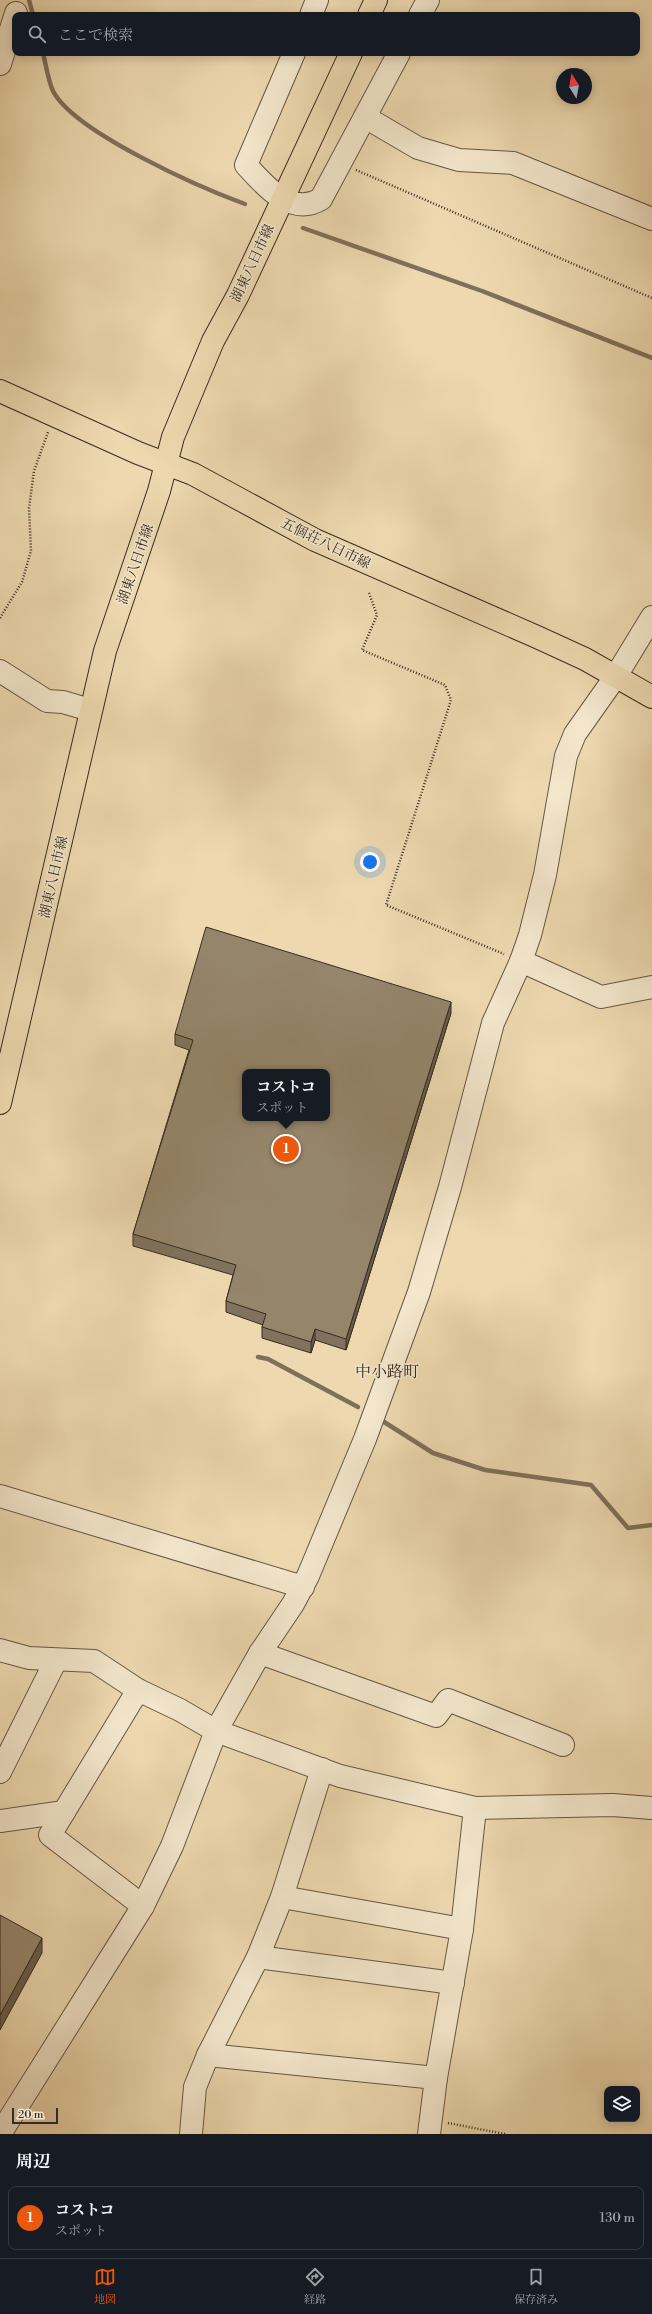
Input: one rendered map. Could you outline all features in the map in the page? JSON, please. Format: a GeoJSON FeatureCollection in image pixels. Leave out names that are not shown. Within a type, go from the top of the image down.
{"type":"FeatureCollection","features":[{"type":"Feature","properties":{"kind":"main road"},"geometry":{"type":"LineString","coordinates":[[370,12],[376,0]]}},
{"type":"Feature","properties":{"kind":"main road","name":"湖東八日市線"},"geometry":{"type":"LineString","coordinates":[[0,1102],[90,710],[105,651],[166,464],[173,437],[213,341],[238,295],[350,56]]}},
{"type":"Feature","properties":{"kind":"main road","name":"五個荘八日市線"},"geometry":{"type":"LineString","coordinates":[[0,391],[166,464],[193,474],[315,540],[516,627],[585,659],[652,697]]}},
{"type":"Feature","properties":{"kind":"street"},"geometry":{"type":"LineString","coordinates":[[311,12],[317,0]]}},
{"type":"Feature","properties":{"kind":"street"},"geometry":{"type":"LineString","coordinates":[[422,12],[428,0]]}},
{"type":"Feature","properties":{"kind":"street"},"geometry":{"type":"LineString","coordinates":[[0,64],[12,26]]}},
{"type":"Feature","properties":{"kind":"street"},"geometry":{"type":"LineString","coordinates":[[293,56],[246,165],[268,189],[282,199],[312,204],[321,199],[397,56]]}},
{"type":"Feature","properties":{"kind":"street"},"geometry":{"type":"LineString","coordinates":[[365,117],[418,148],[459,160],[513,162],[652,219]]}},
{"type":"Feature","properties":{"kind":"street"},"geometry":{"type":"LineString","coordinates":[[5,2131],[143,1906],[172,1846],[216,1731],[260,1653],[294,1604],[302,1587],[365,1439],[419,1292],[450,1187],[493,1023],[515,959],[538,907],[566,756],[575,734],[616,676],[652,617]]}},
{"type":"Feature","properties":{"kind":"street"},"geometry":{"type":"LineString","coordinates":[[0,671],[47,701],[62,702],[90,710]]}},
{"type":"Feature","properties":{"kind":"street"},"geometry":{"type":"LineString","coordinates":[[515,959],[601,997],[652,987]]}},
{"type":"Feature","properties":{"kind":"street"},"geometry":{"type":"LineString","coordinates":[[0,1496],[302,1587]]}},
{"type":"Feature","properties":{"kind":"street"},"geometry":{"type":"LineString","coordinates":[[0,1650],[29,1658],[94,1661],[138,1690],[180,1710],[216,1731],[340,1776],[475,1808],[613,1805],[652,1808]]}},
{"type":"Feature","properties":{"kind":"street"},"geometry":{"type":"LineString","coordinates":[[260,1653],[436,1716],[448,1700],[563,1745]]}},
{"type":"Feature","properties":{"kind":"street"},"geometry":{"type":"LineString","coordinates":[[0,1772],[56,1660]]}},
{"type":"Feature","properties":{"kind":"street"},"geometry":{"type":"LineString","coordinates":[[138,1690],[50,1835],[143,1906]]}},
{"type":"Feature","properties":{"kind":"street"},"geometry":{"type":"LineString","coordinates":[[191,2134],[195,2087],[208,2055],[258,1957],[282,1898],[322,1769]]}},
{"type":"Feature","properties":{"kind":"street"},"geometry":{"type":"LineString","coordinates":[[431,2127],[436,2078],[462,1929],[475,1808]]}},
{"type":"Feature","properties":{"kind":"street"},"geometry":{"type":"LineString","coordinates":[[0,1821],[64,1812]]}},
{"type":"Feature","properties":{"kind":"street"},"geometry":{"type":"LineString","coordinates":[[282,1898],[462,1929]]}},
{"type":"Feature","properties":{"kind":"street"},"geometry":{"type":"LineString","coordinates":[[258,1957],[453,1983]]}},
{"type":"Feature","properties":{"kind":"street"},"geometry":{"type":"LineString","coordinates":[[208,2055],[436,2078]]}},
{"type":"Feature","properties":{"kind":"path"},"geometry":{"type":"LineString","coordinates":[[340,164],[652,298]]}},
{"type":"Feature","properties":{"kind":"path"},"geometry":{"type":"LineString","coordinates":[[0,618],[22,582],[31,551],[29,508],[34,470],[54,415]]}},
{"type":"Feature","properties":{"kind":"path"},"geometry":{"type":"LineString","coordinates":[[369,594],[377,615],[362,650],[445,685],[451,700],[386,905],[515,959]]}},
{"type":"Feature","properties":{"kind":"path"},"geometry":{"type":"LineString","coordinates":[[431,2127],[505,2134]]}},
{"type":"Feature","properties":{"kind":"building"},"geometry":{"type":"Polygon","coordinates":[[[206,927],[451,1002],[346,1339],[315,1329],[311,1342],[262,1327],[266,1314],[226,1301],[236,1265],[133,1234],[193,1040],[175,1034],[206,927]]]}},
{"type":"Feature","properties":{"kind":"building"},"geometry":{"type":"Polygon","coordinates":[[[0,1915],[42,1938],[0,2015],[0,1915]]]}},
{"type":"Feature","properties":{"kind":"waterway"},"geometry":{"type":"LineString","coordinates":[[29,0],[32,12]]}},
{"type":"Feature","properties":{"kind":"waterway"},"geometry":{"type":"LineString","coordinates":[[44,56],[48,77],[53,91],[65,107],[86,124],[111,141],[140,157],[199,185],[245,204]]}},
{"type":"Feature","properties":{"kind":"waterway"},"geometry":{"type":"LineString","coordinates":[[303,228],[482,291],[652,358]]}},
{"type":"Feature","properties":{"kind":"waterway"},"geometry":{"type":"LineString","coordinates":[[258,1357],[268,1359],[358,1407]]}},
{"type":"Feature","properties":{"kind":"waterway"},"geometry":{"type":"LineString","coordinates":[[381,1420],[433,1453],[485,1470],[591,1485],[628,1528],[652,1525]]}},
{"type":"Feature","properties":{"kind":"place","name":"コストコ"},"geometry":{"type":"Point","coordinates":[286,1149]}},
{"type":"Feature","properties":{"kind":"district","name":"中小路町"},"geometry":{"type":"Point","coordinates":[387,1371]}}]}
